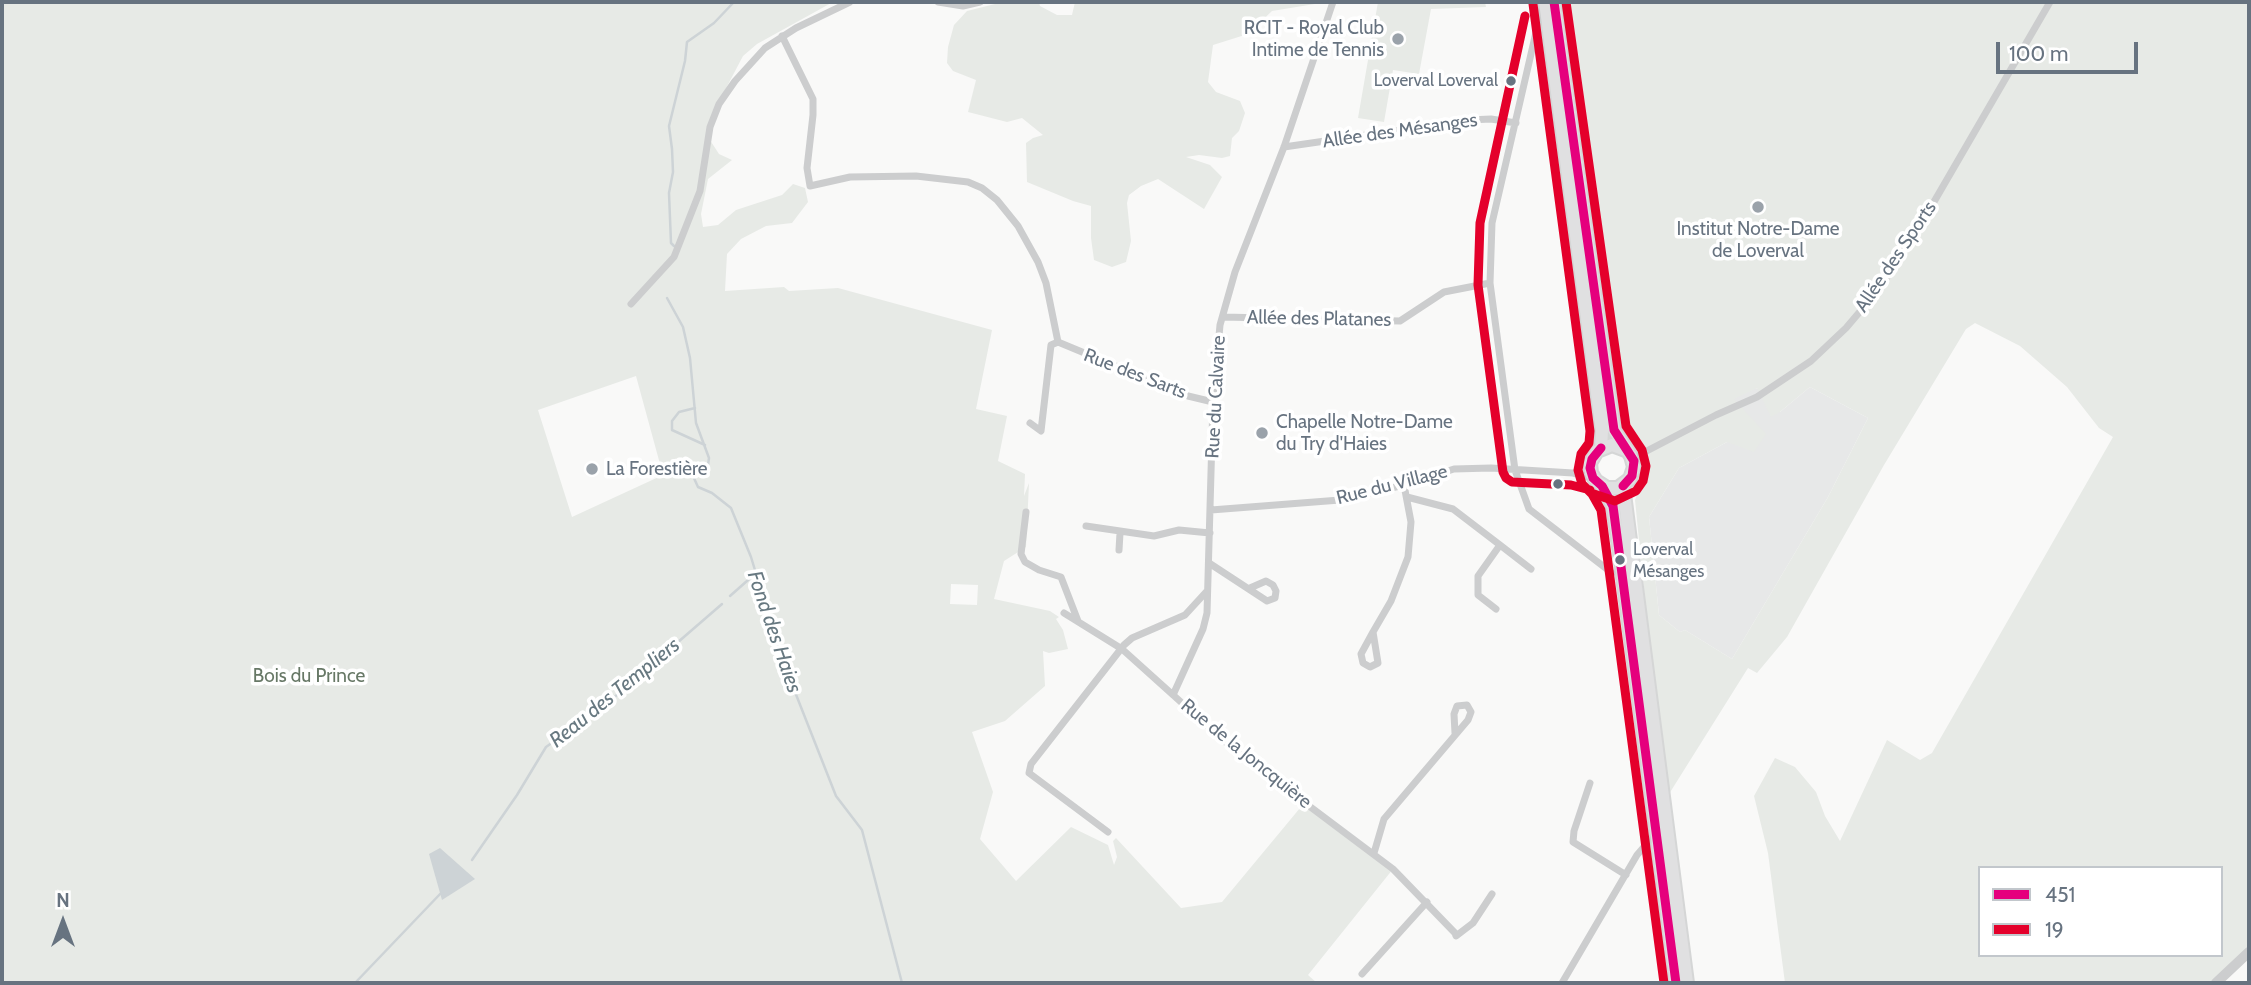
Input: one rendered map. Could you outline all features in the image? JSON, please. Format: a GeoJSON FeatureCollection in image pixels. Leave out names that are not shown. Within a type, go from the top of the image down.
{"type":"FeatureCollection","features":[{"type":"Feature","properties":{"kind":"main road"},"geometry":{"type":"LineString","coordinates":[[1544,2],[1602,431],[1601,448]]}},
{"type":"Feature","properties":{"kind":"main road"},"geometry":{"type":"LineString","coordinates":[[1554,2],[1614,430],[1631,456],[1632,475],[1623,486],[1613,489],[1598,482]]}},
{"type":"Feature","properties":{"kind":"main road"},"geometry":{"type":"LineString","coordinates":[[1631,456],[1612,444],[1594,454],[1590,463],[1613,506],[1676,983]]}},
{"type":"Feature","properties":{"kind":"main road"},"geometry":{"type":"LineString","coordinates":[[1623,486],[1686,983]]}},
{"type":"Feature","properties":{"kind":"street"},"geometry":{"type":"LineString","coordinates":[[631,304],[674,257],[700,191],[709,127],[719,104],[749,62],[782,36],[850,2]]}},
{"type":"Feature","properties":{"kind":"street"},"geometry":{"type":"LineString","coordinates":[[938,2],[963,6],[979,2]]}},
{"type":"Feature","properties":{"kind":"street","name":"Rue du Calvaire"},"geometry":{"type":"LineString","coordinates":[[1172,695],[1203,629],[1207,613],[1213,402],[1223,317],[1235,272],[1284,147],[1333,2]]}},
{"type":"Feature","properties":{"kind":"street"},"geometry":{"type":"LineString","coordinates":[[1544,2],[1492,223],[1490,283],[1515,470],[1529,509],[1612,573]]}},
{"type":"Feature","properties":{"kind":"street","name":"Allée des Sports"},"geometry":{"type":"LineString","coordinates":[[1631,456],[1639,455],[1757,397],[1811,361],[1846,328],[1880,288],[1924,219],[2050,2]]}},
{"type":"Feature","properties":{"kind":"street","name":"Rue des Sarts"},"geometry":{"type":"LineString","coordinates":[[782,36],[813,99],[807,159],[810,186],[850,177],[916,176],[968,182],[982,188],[997,200],[1018,226],[1038,262],[1046,283],[1058,342]]}},
{"type":"Feature","properties":{"kind":"street","name":"Allée des Mésanges"},"geometry":{"type":"LineString","coordinates":[[1284,147],[1469,120],[1491,119],[1516,123]]}},
{"type":"Feature","properties":{"kind":"street","name":"Allée des Platanes"},"geometry":{"type":"LineString","coordinates":[[1223,317],[1401,321],[1444,292],[1490,283]]}},
{"type":"Feature","properties":{"kind":"street","name":"Rue des Sarts"},"geometry":{"type":"LineString","coordinates":[[1030,423],[1041,430],[1051,345],[1058,342],[1188,396],[1213,402]]}},
{"type":"Feature","properties":{"kind":"street"},"geometry":{"type":"LineString","coordinates":[[1573,473],[1590,463]]}},
{"type":"Feature","properties":{"kind":"street","name":"Rue du Village"},"geometry":{"type":"LineString","coordinates":[[1211,510],[1339,500],[1404,485],[1454,469],[1573,473],[1598,482]]}},
{"type":"Feature","properties":{"kind":"street"},"geometry":{"type":"LineString","coordinates":[[1373,632],[1391,601],[1408,557],[1411,522],[1404,485]]}},
{"type":"Feature","properties":{"kind":"street"},"geometry":{"type":"LineString","coordinates":[[1407,497],[1453,509],[1531,569]]}},
{"type":"Feature","properties":{"kind":"street"},"geometry":{"type":"LineString","coordinates":[[1026,512],[1021,554],[1025,562],[1061,577],[1078,621]]}},
{"type":"Feature","properties":{"kind":"street"},"geometry":{"type":"LineString","coordinates":[[1086,526],[1154,536],[1179,530],[1210,533]]}},
{"type":"Feature","properties":{"kind":"street"},"geometry":{"type":"LineString","coordinates":[[1119,550],[1120,533]]}},
{"type":"Feature","properties":{"kind":"street"},"geometry":{"type":"LineString","coordinates":[[1496,609],[1478,595],[1478,576],[1500,545]]}},
{"type":"Feature","properties":{"kind":"street"},"geometry":{"type":"LineString","coordinates":[[1209,563],[1250,589]]}},
{"type":"Feature","properties":{"kind":"street"},"geometry":{"type":"LineString","coordinates":[[1108,832],[1029,773],[1031,764],[1132,638],[1185,615],[1208,591]]}},
{"type":"Feature","properties":{"kind":"street"},"geometry":{"type":"LineString","coordinates":[[1064,614],[1122,649]]}},
{"type":"Feature","properties":{"kind":"street","name":"Rue de la Joncquière"},"geometry":{"type":"LineString","coordinates":[[1122,649],[1256,767],[1374,853],[1427,902],[1456,936],[1473,923],[1492,894]]}},
{"type":"Feature","properties":{"kind":"street"},"geometry":{"type":"LineString","coordinates":[[1374,853],[1384,819],[1455,733]]}},
{"type":"Feature","properties":{"kind":"street"},"geometry":{"type":"LineString","coordinates":[[1590,783],[1573,842],[1626,875]]}},
{"type":"Feature","properties":{"kind":"street"},"geometry":{"type":"LineString","coordinates":[[1562,983],[1649,838],[1656,832]]}},
{"type":"Feature","properties":{"kind":"street"},"geometry":{"type":"LineString","coordinates":[[1362,974],[1427,902]]}},
{"type":"Feature","properties":{"kind":"street"},"geometry":{"type":"LineString","coordinates":[[2216,983],[2249,952]]}},
{"type":"Feature","properties":{"kind":"shaded area"},"geometry":{"type":"Polygon","coordinates":[[[1913,222],[1844,319],[1755,389],[1780,412],[1810,387],[1868,418],[1828,497],[1732,659],[1685,630],[1680,632],[1659,615],[1649,517],[1679,468],[1727,442],[1733,399],[1913,222]]]}},
{"type":"Feature","properties":{"kind":"shaded area"},"geometry":{"type":"Polygon","coordinates":[[[440,848],[475,879],[442,900],[429,854],[440,848]]]}},
{"type":"Feature","properties":{"kind":"green space","name":"Bois du Prince"},"geometry":{"type":"Polygon","coordinates":[[[2,2],[833,2],[757,44],[743,56],[723,94],[708,137],[719,154],[732,160],[708,179],[701,214],[703,227],[718,225],[736,210],[782,195],[793,184],[805,188],[808,202],[792,223],[766,226],[741,239],[727,254],[725,291],[784,287],[789,291],[838,288],[992,330],[976,409],[1007,416],[998,461],[1025,474],[1024,496],[1029,483],[1026,547],[1004,561],[994,599],[1050,611],[1059,617],[1056,619],[1063,630],[1068,649],[1049,653],[1043,651],[1045,686],[1005,721],[972,732],[993,792],[980,839],[1016,881],[1071,827],[1108,845],[1114,865],[1117,857],[1113,841],[1116,838],[1181,908],[1222,902],[1305,802],[1393,869],[1308,975],[1317,983],[2,983],[2,2]],[[636,376],[538,410],[572,517],[663,475],[636,376]],[[951,584],[950,604],[977,605],[978,585],[951,584]]]}},
{"type":"Feature","properties":{"kind":"green space"},"geometry":{"type":"Polygon","coordinates":[[[1003,2],[1039,2],[1040,6],[1057,15],[1072,15],[1075,2],[1327,2],[1272,11],[1248,34],[1213,45],[1208,82],[1216,92],[1240,101],[1245,113],[1239,131],[1232,138],[1230,156],[1186,157],[1210,165],[1222,177],[1204,209],[1158,179],[1129,195],[1127,203],[1131,241],[1126,262],[1112,267],[1094,260],[1091,206],[1027,182],[1026,143],[1043,135],[1022,118],[1007,122],[968,112],[976,80],[953,71],[947,63],[954,25],[967,11],[1003,2]]]}},
{"type":"Feature","properties":{"kind":"green space","name":"RCIT - Royal Club Intime de Tennis"},"geometry":{"type":"Polygon","coordinates":[[[1378,2],[1485,2],[1486,7],[1431,9],[1419,74],[1393,70],[1384,122],[1358,118],[1378,2]]]}},
{"type":"Feature","properties":{"kind":"green space"},"geometry":{"type":"Polygon","coordinates":[[[1563,2],[2249,2],[2249,948],[2212,983],[1785,983],[1768,853],[1754,796],[1775,758],[1795,767],[1816,792],[1825,816],[1840,841],[1887,740],[1920,760],[1932,753],[2113,437],[2099,428],[2067,387],[2020,346],[1975,323],[1966,329],[1884,465],[1787,637],[1757,673],[1748,668],[1669,794],[1650,650],[1635,500],[1641,484],[1643,443],[1623,416],[1613,396],[1563,2]],[[1810,387],[1771,417],[1757,388],[1734,399],[1766,434],[1754,452],[1727,442],[1679,468],[1649,517],[1659,615],[1680,632],[1685,630],[1732,659],[1828,497],[1868,418],[1810,387]]]}},
{"type":"Feature","properties":{"kind":"waterway","name":"Fond des Haies"},"geometry":{"type":"LineString","coordinates":[[674,246],[671,243],[669,193],[673,172],[669,126],[687,42],[714,23],[734,2]]}},
{"type":"Feature","properties":{"kind":"waterway","name":"Fond des Haies"},"geometry":{"type":"LineString","coordinates":[[667,298],[683,327],[690,358],[696,423],[709,458],[708,465],[693,476],[698,487],[712,493],[731,508],[751,557],[782,659],[836,796],[862,830],[902,983]]}},
{"type":"Feature","properties":{"kind":"waterway"},"geometry":{"type":"LineString","coordinates":[[695,408],[679,412],[672,421],[672,430],[705,445]]}},
{"type":"Feature","properties":{"kind":"waterway","name":"Reau des Templiers"},"geometry":{"type":"LineString","coordinates":[[730,596],[756,573]]}},
{"type":"Feature","properties":{"kind":"waterway","name":"Reau des Templiers"},"geometry":{"type":"LineString","coordinates":[[472,860],[546,747],[603,707],[722,604]]}},
{"type":"Feature","properties":{"kind":"waterway","name":"Reau des Templiers"},"geometry":{"type":"LineString","coordinates":[[355,983],[442,892]]}},
{"type":"Feature","properties":{"kind":"transit line","name":"451"},"geometry":{"type":"LineString","coordinates":[[1554,2],[1614,430],[1634,461],[1632,476],[1623,486]]}},
{"type":"Feature","properties":{"kind":"transit line","name":"19"},"geometry":{"type":"LineString","coordinates":[[1533,4],[1590,431],[1589,443],[1581,454],[1578,470],[1582,484],[1591,493],[1615,501],[1636,491],[1643,481],[1646,466],[1642,450],[1626,426],[1566,2]]}},
{"type":"Feature","properties":{"kind":"transit line","name":"19"},"geometry":{"type":"LineString","coordinates":[[1525,16],[1480,223],[1478,285],[1503,472],[1512,482],[1571,485],[1590,490]]}},
{"type":"Feature","properties":{"kind":"transit line","name":"451"},"geometry":{"type":"LineString","coordinates":[[1601,448],[1592,459],[1590,468],[1593,478],[1602,486],[1613,506],[1676,983]]}},
{"type":"Feature","properties":{"kind":"transit line","name":"19"},"geometry":{"type":"LineString","coordinates":[[1585,487],[1601,510],[1664,983]]}},
{"type":"Feature","properties":{"kind":"place","name":"RCIT - Royal Club Intime de Tennis"},"geometry":{"type":"Point","coordinates":[1398,39]}},
{"type":"Feature","properties":{"kind":"place","name":"Loverval Loverval"},"geometry":{"type":"Point","coordinates":[1511,81]}},
{"type":"Feature","properties":{"kind":"place","name":"Institut Notre-Dame de Loverval"},"geometry":{"type":"Point","coordinates":[1758,207]}},
{"type":"Feature","properties":{"kind":"place","name":"Chapelle Notre-Dame du Try d'Haies"},"geometry":{"type":"Point","coordinates":[1262,433]}},
{"type":"Feature","properties":{"kind":"place","name":"La Forestière"},"geometry":{"type":"Point","coordinates":[592,469]}},
{"type":"Feature","properties":{"kind":"place","name":"Loverval Mésanges"},"geometry":{"type":"Point","coordinates":[1620,560]}}]}
